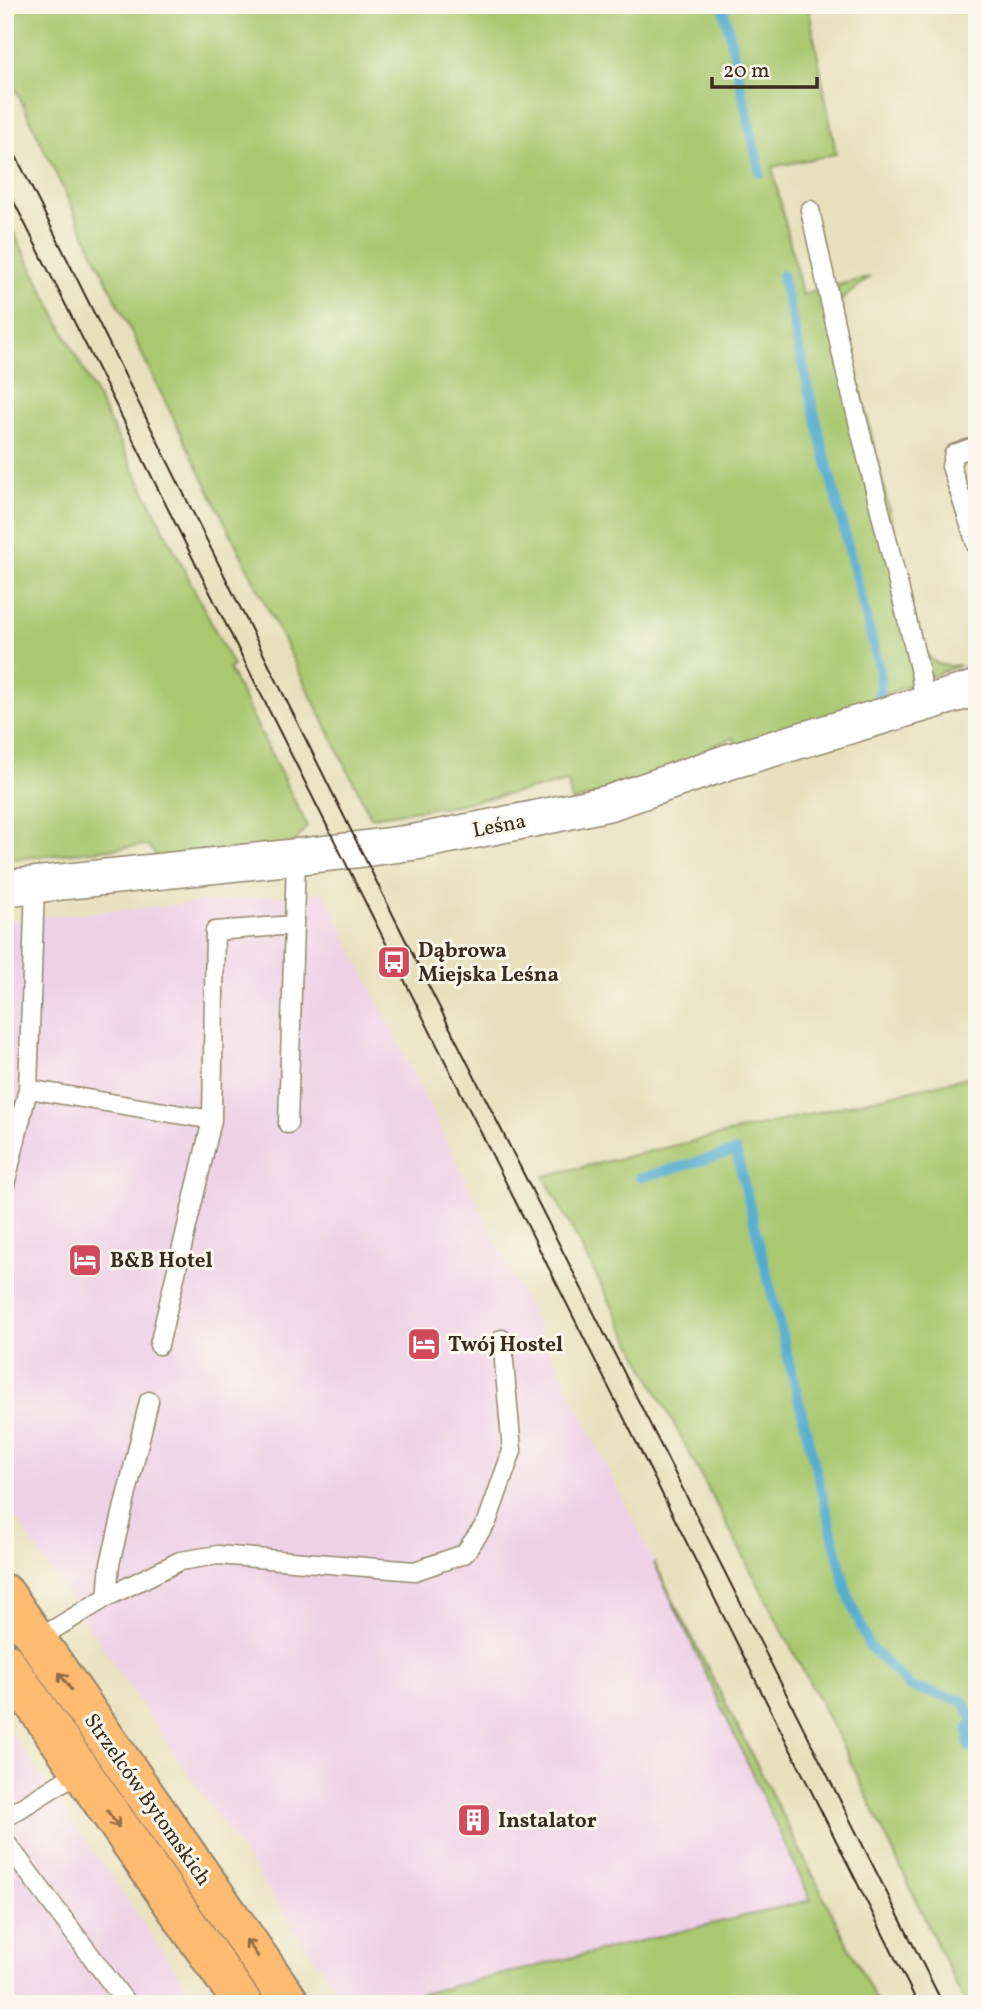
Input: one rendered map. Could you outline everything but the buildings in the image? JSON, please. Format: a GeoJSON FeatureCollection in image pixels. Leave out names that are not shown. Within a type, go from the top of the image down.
{"type":"FeatureCollection","features":[{"type":"Feature","properties":{"kind":"main road","name":"Strzelców Bytomskich"},"geometry":{"type":"LineString","coordinates":[[5,1594],[291,2004]]}},
{"type":"Feature","properties":{"kind":"main road","name":"Strzelców Bytomskich"},"geometry":{"type":"LineString","coordinates":[[5,1662],[243,2004]]}},
{"type":"Feature","properties":{"kind":"street","name":"Leśna"},"geometry":{"type":"LineString","coordinates":[[20,886],[296,858],[416,842],[609,803],[728,762],[977,688]]}},
{"type":"Feature","properties":{"kind":"lane"},"geometry":{"type":"LineString","coordinates":[[810,210],[845,369],[920,672],[925,703]]}},
{"type":"Feature","properties":{"kind":"lane"},"geometry":{"type":"LineString","coordinates":[[977,446],[954,454],[950,466],[977,547]]}},
{"type":"Feature","properties":{"kind":"lane"},"geometry":{"type":"LineString","coordinates":[[288,1124],[296,858]]}},
{"type":"Feature","properties":{"kind":"lane"},"geometry":{"type":"LineString","coordinates":[[5,1185],[28,1089],[20,886]]}},
{"type":"Feature","properties":{"kind":"lane"},"geometry":{"type":"LineString","coordinates":[[159,1345],[212,1120],[215,931],[294,925]]}},
{"type":"Feature","properties":{"kind":"lane"},"geometry":{"type":"LineString","coordinates":[[28,1089],[212,1120]]}},
{"type":"Feature","properties":{"kind":"lane"},"geometry":{"type":"LineString","coordinates":[[36,1640],[107,1597],[180,1561],[218,1555],[415,1571],[464,1554],[487,1522],[512,1451],[502,1339]]}},
{"type":"Feature","properties":{"kind":"lane"},"geometry":{"type":"LineString","coordinates":[[107,1597],[110,1564],[149,1401]]}},
{"type":"Feature","properties":{"kind":"lane"},"geometry":{"type":"LineString","coordinates":[[5,1818],[80,1771]]}},
{"type":"Feature","properties":{"kind":"lane"},"geometry":{"type":"LineString","coordinates":[[5,1841],[127,2004]]}},
{"type":"Feature","properties":{"kind":"shaded area"},"geometry":{"type":"Polygon","coordinates":[[[324,892],[654,1562],[811,1900],[379,2004],[346,2004],[5,1502],[5,920],[324,892]]]}},
{"type":"Feature","properties":{"kind":"shaded area"},"geometry":{"type":"Polygon","coordinates":[[[5,1724],[199,2004],[5,2004],[5,1724]]]}},
{"type":"Feature","properties":{"kind":"green space"},"geometry":{"type":"Polygon","coordinates":[[[5,5],[808,5],[836,154],[772,167],[802,294],[870,277],[840,301],[919,639],[934,662],[960,665],[885,695],[888,705],[739,752],[734,738],[711,746],[714,760],[572,802],[568,782],[454,805],[371,817],[151,373],[5,67],[5,5]]]}},
{"type":"Feature","properties":{"kind":"green space"},"geometry":{"type":"Polygon","coordinates":[[[5,215],[233,666],[229,669],[307,826],[292,846],[160,861],[148,845],[5,860],[5,215]]]}},
{"type":"Feature","properties":{"kind":"green space"},"geometry":{"type":"Polygon","coordinates":[[[977,1075],[977,2004],[965,2004],[846,1752],[544,1176],[977,1075]]]}},
{"type":"Feature","properties":{"kind":"green space"},"geometry":{"type":"Polygon","coordinates":[[[654,1562],[878,2004],[379,2004],[811,1900],[654,1562]]]}},
{"type":"Feature","properties":{"kind":"waterway"},"geometry":{"type":"LineString","coordinates":[[723,5],[760,173]]}},
{"type":"Feature","properties":{"kind":"waterway"},"geometry":{"type":"LineString","coordinates":[[782,275],[880,672],[879,699]]}},
{"type":"Feature","properties":{"kind":"waterway"},"geometry":{"type":"LineString","coordinates":[[965,671],[977,668]]}},
{"type":"Feature","properties":{"kind":"waterway"},"geometry":{"type":"LineString","coordinates":[[400,824],[445,819]]}},
{"type":"Feature","properties":{"kind":"waterway"},"geometry":{"type":"LineString","coordinates":[[640,1178],[736,1151],[847,1592],[869,1646],[910,1687],[963,1701],[973,1719],[968,1729],[969,1747],[977,1746]]}},
{"type":"Feature","properties":{"kind":"tram line"},"geometry":{"type":"LineString","coordinates":[[5,134],[404,937],[943,2004]]}},
{"type":"Feature","properties":{"kind":"tram line"},"geometry":{"type":"LineString","coordinates":[[5,184],[918,2004]]}},
{"type":"Feature","properties":{"kind":"place","name":"Dąbrowa Miejska Leśna"},"geometry":{"type":"Point","coordinates":[394,962]}},
{"type":"Feature","properties":{"kind":"place","name":"B&B Hotel"},"geometry":{"type":"Point","coordinates":[85,1260]}},
{"type":"Feature","properties":{"kind":"place","name":"Twój Hostel"},"geometry":{"type":"Point","coordinates":[424,1344]}},
{"type":"Feature","properties":{"kind":"place","name":"Instalator"},"geometry":{"type":"Point","coordinates":[474,1820]}}]}
